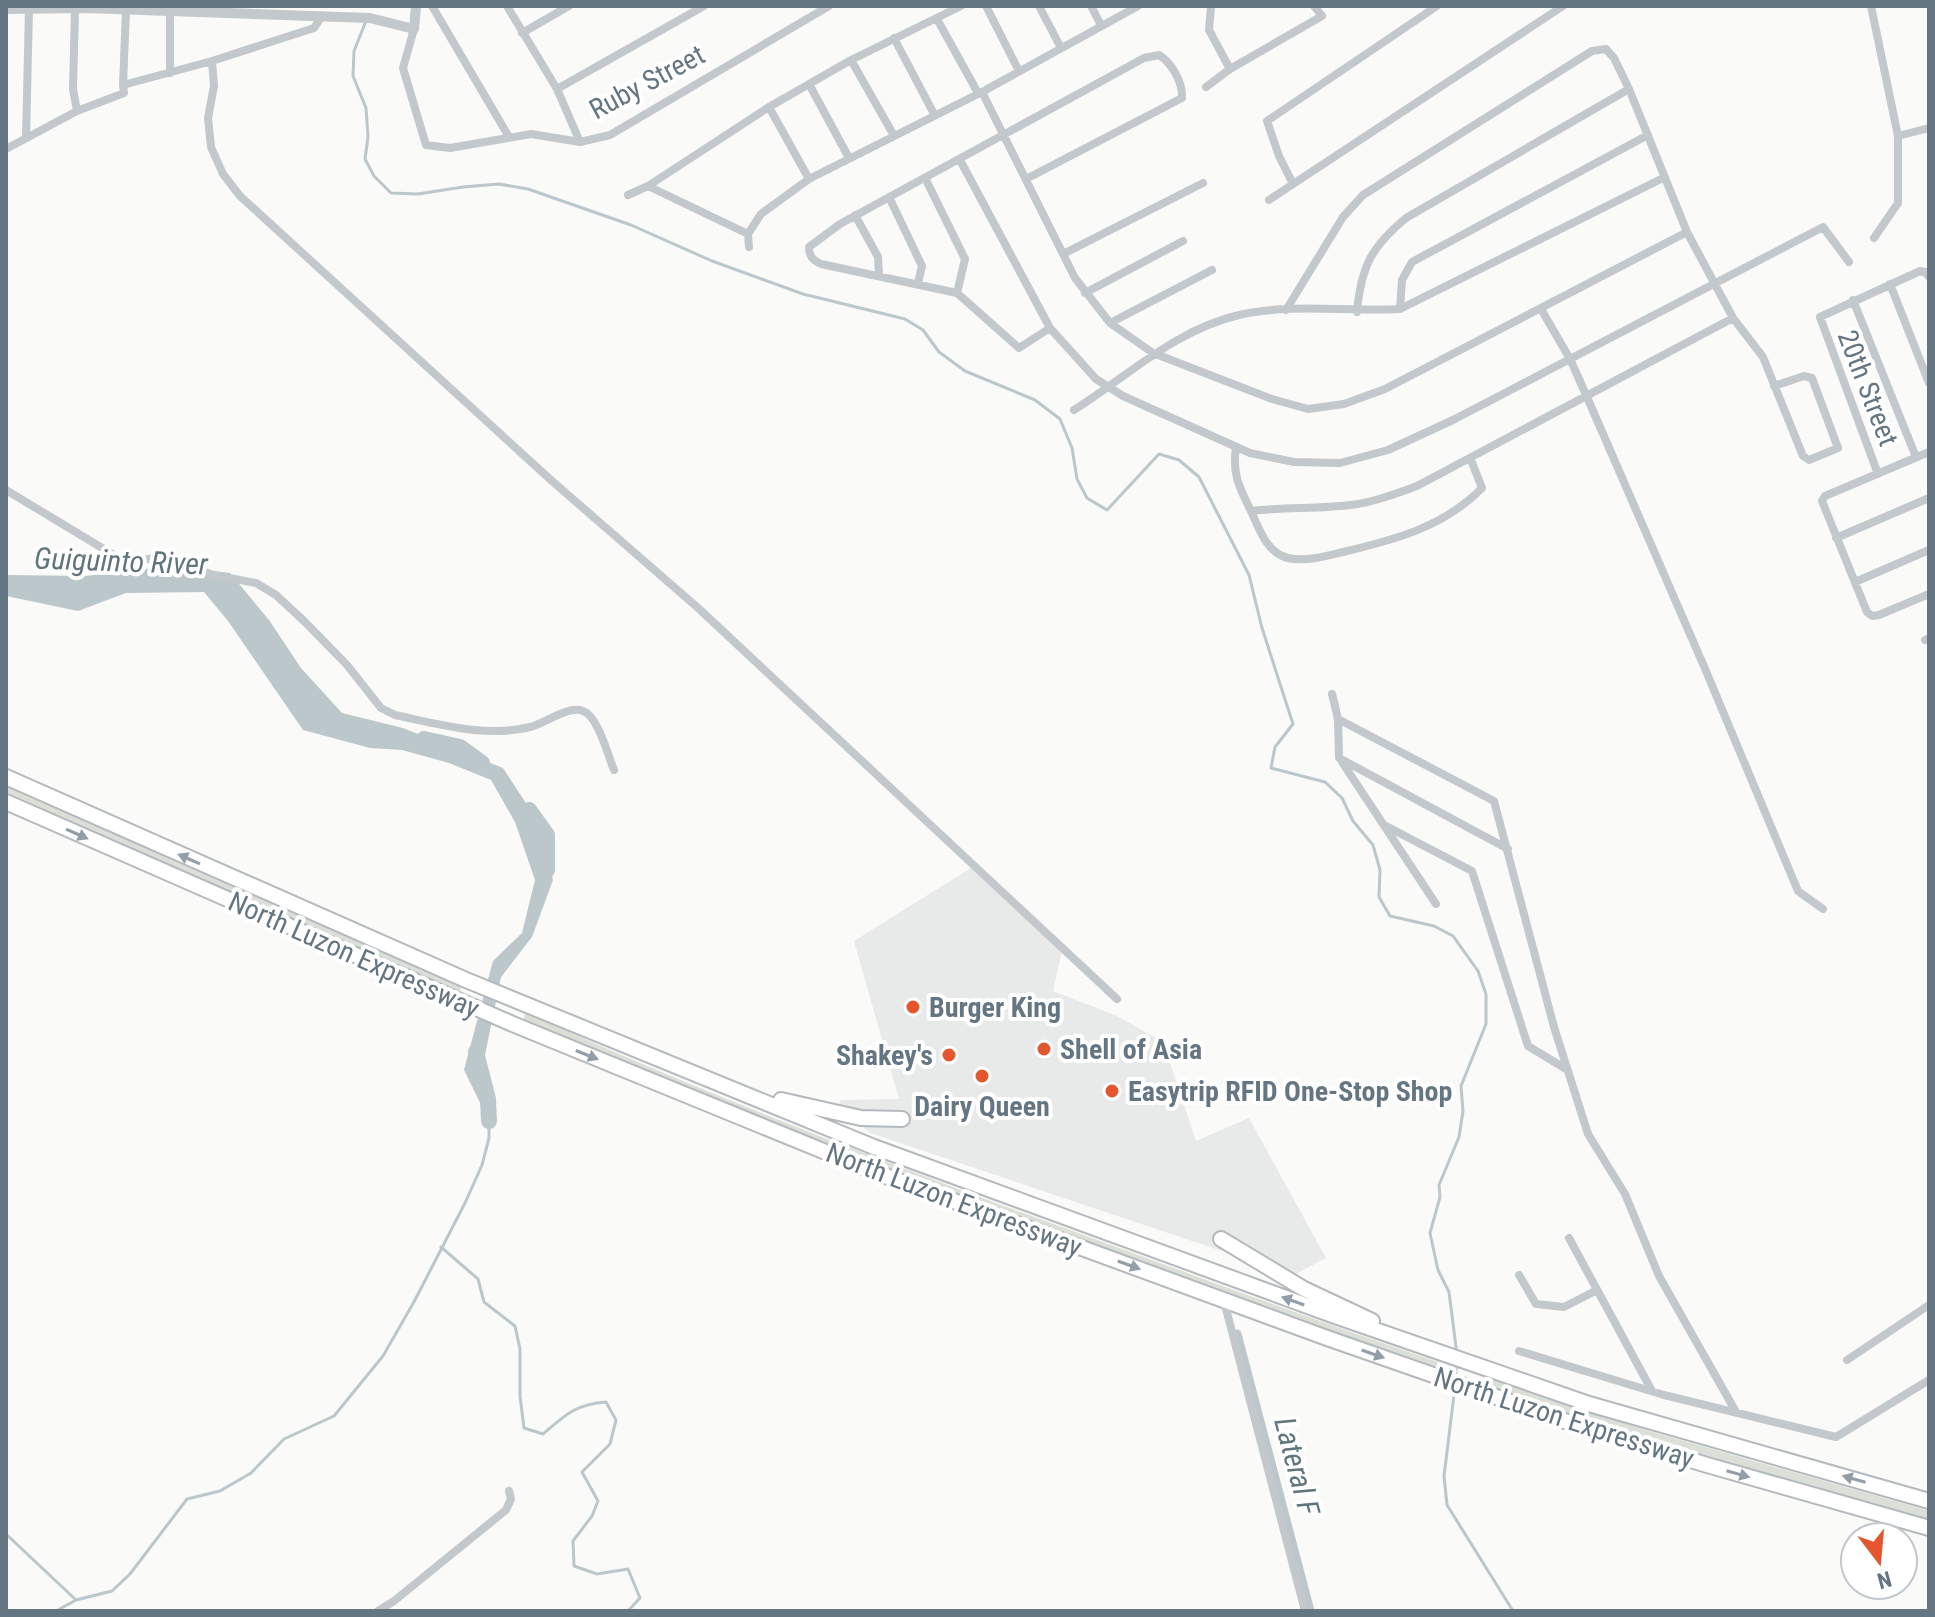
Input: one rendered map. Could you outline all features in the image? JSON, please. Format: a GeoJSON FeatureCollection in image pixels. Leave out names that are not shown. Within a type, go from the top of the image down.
{"type":"FeatureCollection","features":[{"type":"Feature","properties":{"kind":"highway","name":"North Luzon Expressway"},"geometry":{"type":"LineString","coordinates":[[6,777],[466,980],[874,1147],[1089,1228],[1589,1404],[1929,1501]]}},
{"type":"Feature","properties":{"kind":"highway","name":"North Luzon Expressway"},"geometry":{"type":"LineString","coordinates":[[6,802],[515,1025],[872,1171],[1477,1390],[1693,1461],[1929,1528]]}},
{"type":"Feature","properties":{"kind":"highway"},"geometry":{"type":"LineString","coordinates":[[641,1051],[788,1103],[861,1118],[902,1119]]}},
{"type":"Feature","properties":{"kind":"highway"},"geometry":{"type":"LineString","coordinates":[[1221,1239],[1304,1289],[1442,1353]]}},
{"type":"Feature","properties":{"kind":"street","name":"Ruby Street"},"geometry":{"type":"LineString","coordinates":[[416,6],[414,29],[403,68],[426,145],[450,148],[531,134],[580,142],[610,135],[829,6]]}},
{"type":"Feature","properties":{"kind":"street"},"geometry":{"type":"LineString","coordinates":[[432,6],[509,137]]}},
{"type":"Feature","properties":{"kind":"street"},"geometry":{"type":"LineString","coordinates":[[507,6],[557,89],[580,142]]}},
{"type":"Feature","properties":{"kind":"street"},"geometry":{"type":"LineString","coordinates":[[522,33],[569,6]]}},
{"type":"Feature","properties":{"kind":"street"},"geometry":{"type":"LineString","coordinates":[[557,89],[704,6]]}},
{"type":"Feature","properties":{"kind":"street"},"geometry":{"type":"LineString","coordinates":[[628,195],[648,186],[769,107],[851,60],[961,6]]}},
{"type":"Feature","properties":{"kind":"street"},"geometry":{"type":"LineString","coordinates":[[986,6],[1019,71]]}},
{"type":"Feature","properties":{"kind":"street"},"geometry":{"type":"LineString","coordinates":[[1039,6],[1061,48]]}},
{"type":"Feature","properties":{"kind":"street"},"geometry":{"type":"LineString","coordinates":[[1091,6],[1101,25]]}},
{"type":"Feature","properties":{"kind":"street"},"geometry":{"type":"LineString","coordinates":[[749,247],[748,234],[761,214],[809,179],[980,92],[1138,6]]}},
{"type":"Feature","properties":{"kind":"street"},"geometry":{"type":"LineString","coordinates":[[1211,6],[1209,30],[1230,69]]}},
{"type":"Feature","properties":{"kind":"street"},"geometry":{"type":"LineString","coordinates":[[1206,87],[1230,69],[1322,16],[1314,6]]}},
{"type":"Feature","properties":{"kind":"street"},"geometry":{"type":"LineString","coordinates":[[1293,184],[1267,121],[1437,6]]}},
{"type":"Feature","properties":{"kind":"street"},"geometry":{"type":"LineString","coordinates":[[1269,200],[1563,6]]}},
{"type":"Feature","properties":{"kind":"street"},"geometry":{"type":"LineString","coordinates":[[1871,6],[1898,136],[1898,203],[1874,238]]}},
{"type":"Feature","properties":{"kind":"street"},"geometry":{"type":"LineString","coordinates":[[6,9],[81,7],[370,18],[414,29]]}},
{"type":"Feature","properties":{"kind":"street"},"geometry":{"type":"LineString","coordinates":[[77,111],[73,89],[81,7]]}},
{"type":"Feature","properties":{"kind":"street"},"geometry":{"type":"LineString","coordinates":[[26,138],[29,9]]}},
{"type":"Feature","properties":{"kind":"street"},"geometry":{"type":"LineString","coordinates":[[6,149],[77,111],[124,93],[126,10]]}},
{"type":"Feature","properties":{"kind":"street"},"geometry":{"type":"LineString","coordinates":[[170,11],[170,73]]}},
{"type":"Feature","properties":{"kind":"street"},"geometry":{"type":"LineString","coordinates":[[123,85],[212,61],[314,28],[322,16]]}},
{"type":"Feature","properties":{"kind":"street"},"geometry":{"type":"LineString","coordinates":[[937,19],[1005,135],[1075,278],[1110,323],[1153,353],[1272,399],[1308,409],[1327,408],[1385,389],[1687,232]]}},
{"type":"Feature","properties":{"kind":"street"},"geometry":{"type":"LineString","coordinates":[[894,38],[934,114]]}},
{"type":"Feature","properties":{"kind":"street"},"geometry":{"type":"LineString","coordinates":[[1286,310],[1343,217],[1363,195],[1592,51],[1606,49],[1629,89],[1687,232],[1733,318],[1763,357],[1774,386],[1805,460],[1835,451],[1838,444],[1812,378],[1804,376],[1774,386]]}},
{"type":"Feature","properties":{"kind":"street"},"geometry":{"type":"LineString","coordinates":[[1026,179],[1182,98],[1182,87],[1166,59],[1159,55],[1144,58],[855,215],[809,247],[809,253],[811,259],[821,264],[957,293],[1019,348],[1050,328]]}},
{"type":"Feature","properties":{"kind":"street"},"geometry":{"type":"LineString","coordinates":[[851,60],[893,134]]}},
{"type":"Feature","properties":{"kind":"street"},"geometry":{"type":"LineString","coordinates":[[212,61],[214,86],[208,118],[211,147],[223,174],[240,196],[552,481],[697,607],[1117,999]]}},
{"type":"Feature","properties":{"kind":"street"},"geometry":{"type":"LineString","coordinates":[[809,84],[849,158]]}},
{"type":"Feature","properties":{"kind":"street"},"geometry":{"type":"LineString","coordinates":[[1357,312],[1359,286],[1367,259],[1385,235],[1406,218],[1629,89]]}},
{"type":"Feature","properties":{"kind":"street"},"geometry":{"type":"LineString","coordinates":[[769,107],[809,179]]}},
{"type":"Feature","properties":{"kind":"street"},"geometry":{"type":"LineString","coordinates":[[1898,136],[1929,128]]}},
{"type":"Feature","properties":{"kind":"street"},"geometry":{"type":"LineString","coordinates":[[1400,309],[1402,280],[1412,262],[1648,135]]}},
{"type":"Feature","properties":{"kind":"street"},"geometry":{"type":"LineString","coordinates":[[960,160],[1050,328],[1096,379],[1123,396],[1250,453],[1294,462],[1340,463],[1388,450],[1453,420],[1823,227],[1849,262]]}},
{"type":"Feature","properties":{"kind":"street"},"geometry":{"type":"LineString","coordinates":[[1074,410],[1110,387],[1153,353],[1193,332],[1239,315],[1286,310],[1357,312],[1400,309],[1665,177]]}},
{"type":"Feature","properties":{"kind":"street"},"geometry":{"type":"LineString","coordinates":[[925,178],[965,259],[957,293]]}},
{"type":"Feature","properties":{"kind":"street"},"geometry":{"type":"LineString","coordinates":[[1065,253],[1203,183]]}},
{"type":"Feature","properties":{"kind":"street"},"geometry":{"type":"LineString","coordinates":[[648,186],[748,234]]}},
{"type":"Feature","properties":{"kind":"street"},"geometry":{"type":"LineString","coordinates":[[889,197],[922,266],[918,283]]}},
{"type":"Feature","properties":{"kind":"street"},"geometry":{"type":"LineString","coordinates":[[855,215],[878,257],[879,275]]}},
{"type":"Feature","properties":{"kind":"street"},"geometry":{"type":"LineString","coordinates":[[1085,293],[1183,241]]}},
{"type":"Feature","properties":{"kind":"street"},"geometry":{"type":"LineString","coordinates":[[1110,323],[1212,270]]}},
{"type":"Feature","properties":{"kind":"street"},"geometry":{"type":"LineString","coordinates":[[1916,457],[1853,300],[1920,271],[1927,274]]}},
{"type":"Feature","properties":{"kind":"street"},"geometry":{"type":"LineString","coordinates":[[1890,284],[1929,383]]}},
{"type":"Feature","properties":{"kind":"street","name":"20th Street"},"geometry":{"type":"LineString","coordinates":[[1853,300],[1820,317],[1878,474]]}},
{"type":"Feature","properties":{"kind":"street"},"geometry":{"type":"LineString","coordinates":[[1541,309],[1570,359],[1587,397],[1798,891],[1823,909]]}},
{"type":"Feature","properties":{"kind":"street"},"geometry":{"type":"LineString","coordinates":[[1251,511],[1352,505],[1378,500],[1417,486],[1733,318]]}},
{"type":"Feature","properties":{"kind":"street"},"geometry":{"type":"LineString","coordinates":[[1236,447],[1233,465],[1236,479],[1267,544],[1287,558],[1316,558],[1407,537],[1424,528],[1480,491],[1482,484],[1471,460]]}},
{"type":"Feature","properties":{"kind":"street"},"geometry":{"type":"LineString","coordinates":[[1929,452],[1825,496],[1822,501],[1867,612],[1872,616],[1879,615],[1929,594]]}},
{"type":"Feature","properties":{"kind":"street"},"geometry":{"type":"LineString","coordinates":[[6,490],[132,566],[159,557],[214,575],[256,583],[276,595],[305,622],[347,665],[381,708],[395,715],[491,732],[531,727],[573,709],[584,711],[593,719],[614,770]]}},
{"type":"Feature","properties":{"kind":"street"},"geometry":{"type":"LineString","coordinates":[[1836,538],[1929,498]]}},
{"type":"Feature","properties":{"kind":"street"},"geometry":{"type":"LineString","coordinates":[[1855,582],[1929,550]]}},
{"type":"Feature","properties":{"kind":"street"},"geometry":{"type":"LineString","coordinates":[[1332,694],[1338,719],[1339,758],[1436,904]]}},
{"type":"Feature","properties":{"kind":"street"},"geometry":{"type":"LineString","coordinates":[[1338,719],[1494,801],[1566,1069],[1588,1134],[1625,1194],[1659,1276],[1736,1412]]}},
{"type":"Feature","properties":{"kind":"street"},"geometry":{"type":"LineString","coordinates":[[1339,758],[1508,849]]}},
{"type":"Feature","properties":{"kind":"street"},"geometry":{"type":"LineString","coordinates":[[1386,826],[1472,871],[1528,1046],[1566,1069]]}},
{"type":"Feature","properties":{"kind":"street"},"geometry":{"type":"LineString","coordinates":[[1569,1238],[1652,1391]]}},
{"type":"Feature","properties":{"kind":"street"},"geometry":{"type":"LineString","coordinates":[[1519,1275],[1536,1304],[1564,1307],[1597,1290]]}},
{"type":"Feature","properties":{"kind":"street"},"geometry":{"type":"LineString","coordinates":[[1224,1300],[1305,1611]]}},
{"type":"Feature","properties":{"kind":"street"},"geometry":{"type":"LineString","coordinates":[[1847,1360],[1929,1305]]}},
{"type":"Feature","properties":{"kind":"street"},"geometry":{"type":"LineString","coordinates":[[1519,1351],[1652,1391],[1836,1437],[1929,1380]]}},
{"type":"Feature","properties":{"kind":"street"},"geometry":{"type":"LineString","coordinates":[[378,1611],[506,1510],[511,1499],[509,1491]]}},
{"type":"Feature","properties":{"kind":"shaded area"},"geometry":{"type":"Polygon","coordinates":[[[170,566],[230,573],[269,620],[301,668],[342,713],[403,728],[503,768],[541,826],[553,880],[532,937],[501,977],[479,1084],[489,1121],[464,1070],[493,961],[522,933],[535,880],[515,822],[491,780],[449,763],[402,750],[370,748],[303,730],[228,621],[204,592],[126,593],[78,611],[6,596],[6,575],[85,576],[170,566]]]}},
{"type":"Feature","properties":{"kind":"shaded area"},"geometry":{"type":"Polygon","coordinates":[[[6,784],[194,870],[462,986],[458,993],[6,792],[6,784]]]}},
{"type":"Feature","properties":{"kind":"shaded area","name":"Shell of Asia"},"geometry":{"type":"Polygon","coordinates":[[[971,868],[1062,951],[1053,991],[1117,1016],[1163,1042],[1196,1141],[1249,1118],[1326,1258],[1294,1275],[870,1133],[838,1106],[841,1100],[899,1099],[854,941],[971,868]]]}},
{"type":"Feature","properties":{"kind":"shaded area"},"geometry":{"type":"Polygon","coordinates":[[[526,1012],[707,1091],[892,1164],[1438,1362],[1436,1370],[862,1162],[635,1070],[523,1020],[526,1012]]]}},
{"type":"Feature","properties":{"kind":"shaded area"},"geometry":{"type":"Polygon","coordinates":[[[1484,1377],[1649,1431],[1929,1511],[1929,1522],[1645,1441],[1481,1387],[1484,1377]]]}},
{"type":"Feature","properties":{"kind":"waterway"},"geometry":{"type":"LineString","coordinates":[[366,21],[354,51],[353,76],[366,108],[368,137],[365,159],[374,176],[391,193],[418,194],[499,184],[528,189],[631,225],[712,261],[803,294],[905,319],[923,330],[939,352],[965,371],[1035,400],[1060,419],[1072,448],[1077,479],[1087,498],[1107,510],[1159,454],[1179,460],[1199,477],[1249,575],[1262,628],[1293,724],[1275,747],[1271,768],[1325,782],[1342,798],[1353,821],[1373,845],[1380,870],[1379,897],[1390,916],[1434,926],[1453,936],[1478,971],[1486,994],[1486,1024],[1461,1086],[1463,1111],[1459,1137],[1439,1185],[1440,1197],[1430,1233],[1438,1270],[1449,1292],[1457,1355]]}},
{"type":"Feature","properties":{"kind":"waterway","name":"Guiguinto River"},"geometry":{"type":"LineString","coordinates":[[424,739],[460,747],[482,763]]}},
{"type":"Feature","properties":{"kind":"waterway","name":"Guiguinto River"},"geometry":{"type":"LineString","coordinates":[[529,810],[547,835],[547,870]]}},
{"type":"Feature","properties":{"kind":"waterway","name":"Guiguinto River"},"geometry":{"type":"LineString","coordinates":[[476,1052],[488,1099],[489,1121]]}},
{"type":"Feature","properties":{"kind":"waterway"},"geometry":{"type":"LineString","coordinates":[[56,1611],[76,1600],[112,1591],[130,1574],[187,1499],[220,1491],[251,1473],[284,1439],[334,1416],[383,1356],[415,1300],[482,1165],[489,1138],[489,1121]]}},
{"type":"Feature","properties":{"kind":"waterway"},"geometry":{"type":"LineString","coordinates":[[441,1247],[478,1279],[484,1302],[515,1326],[520,1349],[524,1428],[543,1434],[572,1412],[587,1405],[606,1402],[616,1420],[610,1444],[582,1472],[598,1501],[592,1516],[573,1541],[574,1566],[597,1574],[628,1569],[640,1598],[628,1611]]}},
{"type":"Feature","properties":{"kind":"waterway","name":"Lateral F"},"geometry":{"type":"LineString","coordinates":[[1237,1334],[1310,1611]]}},
{"type":"Feature","properties":{"kind":"waterway"},"geometry":{"type":"LineString","coordinates":[[1455,1379],[1457,1363]]}},
{"type":"Feature","properties":{"kind":"waterway"},"geometry":{"type":"LineString","coordinates":[[1455,1387],[1444,1476],[1447,1505],[1513,1611]]}},
{"type":"Feature","properties":{"kind":"waterway"},"geometry":{"type":"LineString","coordinates":[[6,1534],[76,1600]]}},
{"type":"Feature","properties":{"kind":"place","name":"Burger King"},"geometry":{"type":"Point","coordinates":[913,1007]}},
{"type":"Feature","properties":{"kind":"place","name":"Shell of Asia"},"geometry":{"type":"Point","coordinates":[1044,1049]}},
{"type":"Feature","properties":{"kind":"place","name":"Shakey's"},"geometry":{"type":"Point","coordinates":[949,1055]}},
{"type":"Feature","properties":{"kind":"place","name":"Dairy Queen"},"geometry":{"type":"Point","coordinates":[982,1076]}},
{"type":"Feature","properties":{"kind":"place","name":"Easytrip RFID One-Stop Shop"},"geometry":{"type":"Point","coordinates":[1112,1091]}}]}
